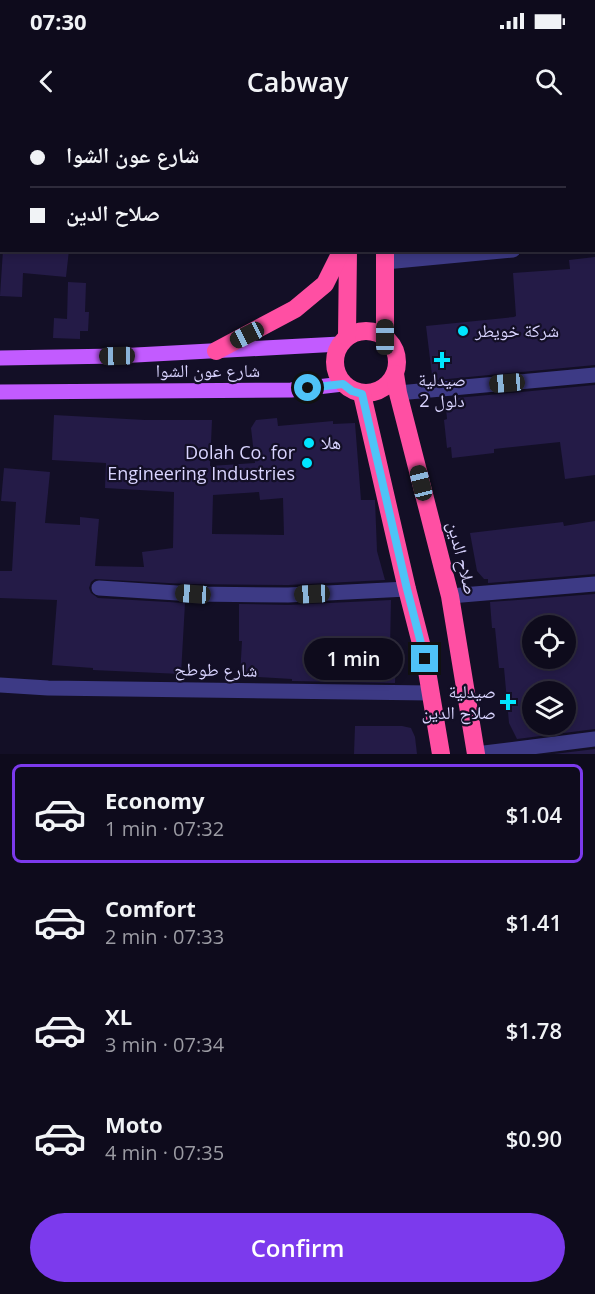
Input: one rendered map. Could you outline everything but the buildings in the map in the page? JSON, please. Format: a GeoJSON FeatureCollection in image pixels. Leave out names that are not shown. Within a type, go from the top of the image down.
{"type":"FeatureCollection","features":[{"type":"Feature","properties":{"kind":"highway"},"geometry":{"type":"LineString","coordinates":[[216,351],[295,309],[325,284],[341,252]]}},
{"type":"Feature","properties":{"kind":"highway"},"geometry":{"type":"LineString","coordinates":[[343,341],[348,252]]}},
{"type":"Feature","properties":{"kind":"highway"},"geometry":{"type":"LineString","coordinates":[[385,256],[385,337]]}},
{"type":"Feature","properties":{"kind":"highway"},"geometry":{"type":"LineString","coordinates":[[367,331],[385,337],[396,354],[395,374],[382,389],[373,393],[362,394],[352,391],[337,375],[334,365],[335,354],[343,341],[357,332],[367,331]]}},
{"type":"Feature","properties":{"kind":"highway","name":"صلاح الدين"},"geometry":{"type":"LineString","coordinates":[[395,374],[450,596],[476,754]]}},
{"type":"Feature","properties":{"kind":"highway"},"geometry":{"type":"LineString","coordinates":[[362,394],[425,659],[441,754]]}},
{"type":"Feature","properties":{"kind":"main road","name":"شارع عون الشوا"},"geometry":{"type":"LineString","coordinates":[[0,358],[117,356],[343,341]]}},
{"type":"Feature","properties":{"kind":"main road","name":"شارع عون الشوا"},"geometry":{"type":"LineString","coordinates":[[0,392],[291,390],[343,384]]}},
{"type":"Feature","properties":{"kind":"street"},"geometry":{"type":"LineString","coordinates":[[385,256],[470,252]]}},
{"type":"Feature","properties":{"kind":"street"},"geometry":{"type":"LineString","coordinates":[[398,393],[595,375]]}},
{"type":"Feature","properties":{"kind":"street"},"geometry":{"type":"LineString","coordinates":[[450,596],[595,584]]}},
{"type":"Feature","properties":{"kind":"street"},"geometry":{"type":"LineString","coordinates":[[99,588],[193,594],[288,595],[407,589]]}},
{"type":"Feature","properties":{"kind":"street","name":"شارع طوطح"},"geometry":{"type":"LineString","coordinates":[[0,685],[48,688],[431,693]]}},
{"type":"Feature","properties":{"kind":"street"},"geometry":{"type":"LineString","coordinates":[[476,754],[595,739]]}},
{"type":"Feature","properties":{"kind":"place","name":"شركة خويطر"},"geometry":{"type":"Point","coordinates":[463,331]}},
{"type":"Feature","properties":{"kind":"place","name":"صيدلية دلول 2"},"geometry":{"type":"Point","coordinates":[442,360]}},
{"type":"Feature","properties":{"kind":"place","name":"هلا"},"geometry":{"type":"Point","coordinates":[309,443]}},
{"type":"Feature","properties":{"kind":"place","name":"Dolah Co. for Engineering Industries"},"geometry":{"type":"Point","coordinates":[307,463]}},
{"type":"Feature","properties":{"kind":"place","name":"صيدلية صلاح الدين"},"geometry":{"type":"Point","coordinates":[508,702]}},
{"type":"Feature","properties":{"kind":"route"},"geometry":{"type":"LineString","coordinates":[[308,388],[343,384],[352,391],[362,394],[425,659]]}}]}
